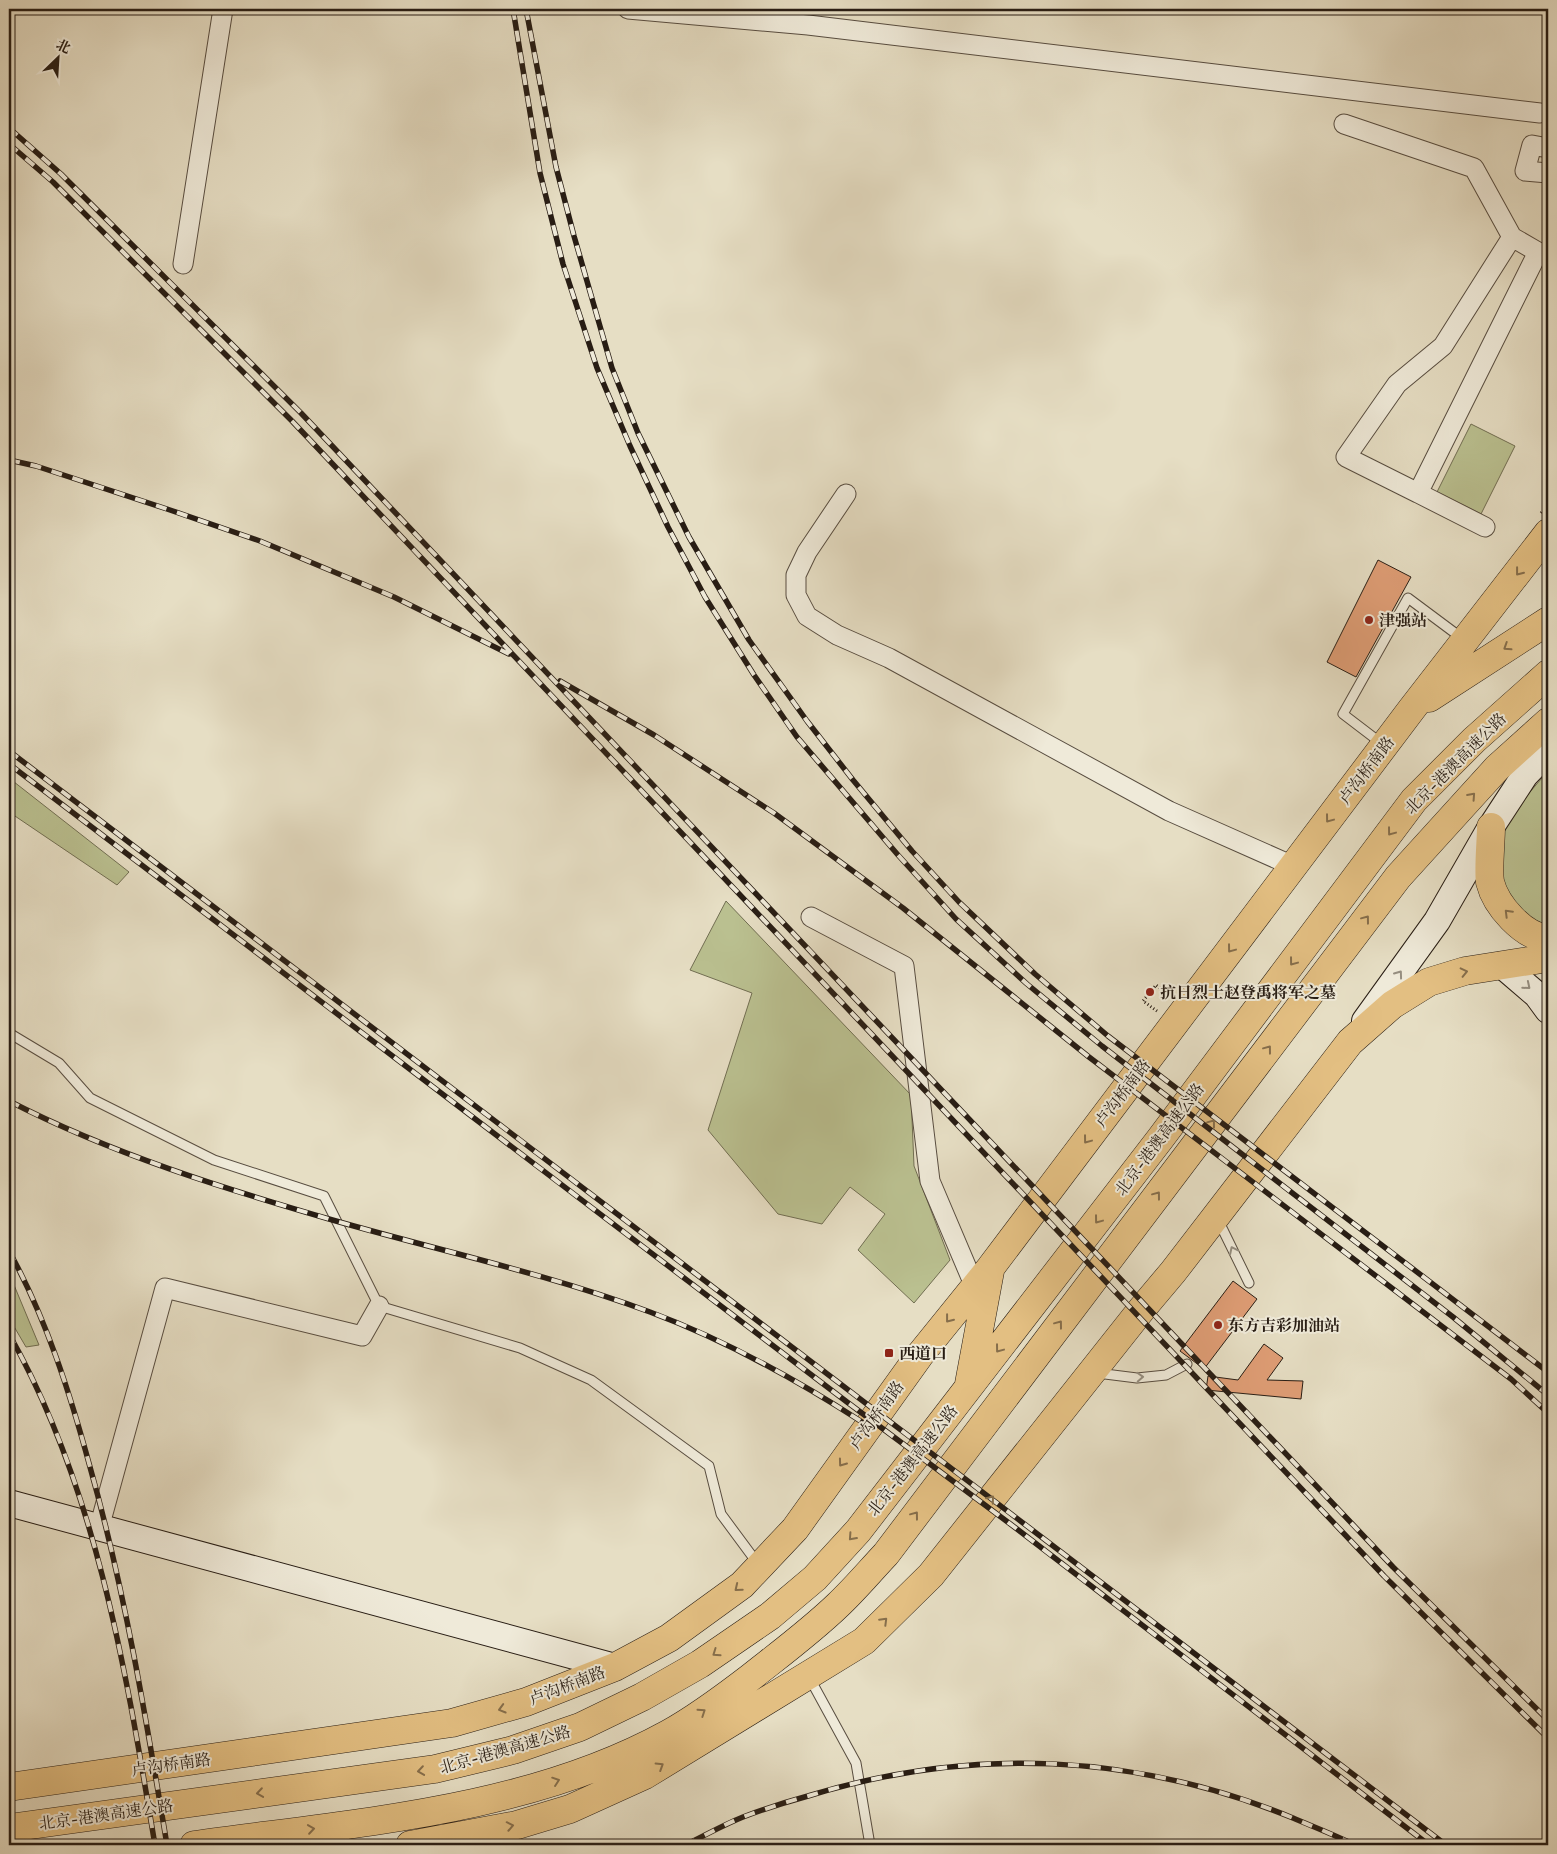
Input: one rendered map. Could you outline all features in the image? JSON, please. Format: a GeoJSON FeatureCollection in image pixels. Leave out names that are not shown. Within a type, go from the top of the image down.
{"type":"FeatureCollection","features":[{"type":"Feature","properties":{"kind":"highway","name":"卢沟桥南路"},"geometry":{"type":"LineString","coordinates":[[9,1787],[452,1723],[526,1702],[615,1667],[669,1638],[742,1585],[795,1529],[919,1356],[983,1277],[1384,745],[1548,533]]}},
{"type":"Feature","properties":{"kind":"highway"},"geometry":{"type":"LineString","coordinates":[[1411,710],[1548,620]]}},
{"type":"Feature","properties":{"kind":"highway","name":"北京-港澳高速公路"},"geometry":{"type":"LineString","coordinates":[[9,1828],[435,1769],[512,1750],[580,1727],[642,1697],[700,1664],[770,1616],[815,1578],[858,1531],[1166,1131],[1414,800],[1474,740],[1548,674]]}},
{"type":"Feature","properties":{"kind":"highway","name":"北京-港澳高速公路"},"geometry":{"type":"LineString","coordinates":[[194,1845],[445,1810],[533,1789],[608,1762],[668,1734],[727,1696],[794,1643],[838,1605],[886,1554],[1398,878],[1497,768],[1548,722]]}},
{"type":"Feature","properties":{"kind":"highway"},"geometry":{"type":"LineString","coordinates":[[1491,827],[1490,881],[1501,906],[1522,927],[1540,938],[1548,938]]}},
{"type":"Feature","properties":{"kind":"highway"},"geometry":{"type":"LineString","coordinates":[[410,1845],[517,1825],[570,1809],[645,1775],[864,1641],[931,1575],[1214,1220],[1350,1042],[1392,1005],[1430,982],[1465,971],[1548,958]]}},
{"type":"Feature","properties":{"kind":"highway"},"geometry":{"type":"LineString","coordinates":[[969,1388],[983,1277]]}},
{"type":"Feature","properties":{"kind":"highway"},"geometry":{"type":"LineString","coordinates":[[727,1696],[864,1641]]}},
{"type":"Feature","properties":{"kind":"street"},"geometry":{"type":"LineString","coordinates":[[183,264],[223,9]]}},
{"type":"Feature","properties":{"kind":"street"},"geometry":{"type":"LineString","coordinates":[[628,9],[808,25],[1545,112]]}},
{"type":"Feature","properties":{"kind":"street"},"geometry":{"type":"LineString","coordinates":[[775,9],[808,25]]}},
{"type":"Feature","properties":{"kind":"street"},"geometry":{"type":"LineString","coordinates":[[1344,124],[1474,168],[1512,237],[1543,255],[1418,493]]}},
{"type":"Feature","properties":{"kind":"street"},"geometry":{"type":"LineString","coordinates":[[1548,148],[1532,145],[1525,171],[1548,173]]}},
{"type":"Feature","properties":{"kind":"street"},"geometry":{"type":"LineString","coordinates":[[1485,527],[1346,457],[1397,384],[1443,346],[1512,237]]}},
{"type":"Feature","properties":{"kind":"street"},"geometry":{"type":"LineString","coordinates":[[846,494],[807,552],[796,575],[796,595],[807,616],[838,635],[889,658],[1169,811],[1293,866]]}},
{"type":"Feature","properties":{"kind":"street"},"geometry":{"type":"LineString","coordinates":[[1350,1042],[1437,921],[1491,827],[1525,775],[1548,750]]}},
{"type":"Feature","properties":{"kind":"street"},"geometry":{"type":"LineString","coordinates":[[811,917],[904,966],[930,1181],[983,1277]]}},
{"type":"Feature","properties":{"kind":"street"},"geometry":{"type":"LineString","coordinates":[[1502,965],[1537,995],[1548,1010]]}},
{"type":"Feature","properties":{"kind":"street"},"geometry":{"type":"LineString","coordinates":[[99,1528],[165,1288],[362,1336],[379,1306]]}},
{"type":"Feature","properties":{"kind":"street"},"geometry":{"type":"LineString","coordinates":[[9,1503],[615,1667]]}},
{"type":"Feature","properties":{"kind":"lane"},"geometry":{"type":"LineString","coordinates":[[1384,745],[1343,714],[1408,598],[1465,641]]}},
{"type":"Feature","properties":{"kind":"lane"},"geometry":{"type":"LineString","coordinates":[[9,1033],[59,1063],[90,1098],[214,1160],[324,1196],[379,1306],[520,1348],[591,1380],[709,1466],[721,1514],[760,1566]]}},
{"type":"Feature","properties":{"kind":"lane"},"geometry":{"type":"LineString","coordinates":[[1214,1220],[1222,1228],[1249,1284]]}},
{"type":"Feature","properties":{"kind":"lane"},"geometry":{"type":"LineString","coordinates":[[1092,1372],[1136,1378],[1166,1375],[1187,1364]]}},
{"type":"Feature","properties":{"kind":"lane"},"geometry":{"type":"LineString","coordinates":[[808,1675],[856,1763],[870,1845]]}},
{"type":"Feature","properties":{"kind":"path"},"geometry":{"type":"LineString","coordinates":[[1158,1012],[1143,1001],[1156,985],[1170,996]]}},
{"type":"Feature","properties":{"kind":"green space"},"geometry":{"type":"Polygon","coordinates":[[[1471,424],[1515,446],[1481,514],[1437,492],[1471,424]]]}},
{"type":"Feature","properties":{"kind":"green space"},"geometry":{"type":"Polygon","coordinates":[[[1548,771],[1548,929],[1511,910],[1496,862],[1499,828],[1548,771]]]}},
{"type":"Feature","properties":{"kind":"green space"},"geometry":{"type":"Polygon","coordinates":[[[9,778],[129,872],[117,885],[9,812],[9,778]]]}},
{"type":"Feature","properties":{"kind":"green space"},"geometry":{"type":"Polygon","coordinates":[[[726,901],[911,1095],[914,1166],[950,1260],[914,1303],[858,1250],[885,1214],[850,1187],[822,1224],[778,1214],[708,1130],[752,993],[690,970],[726,901]]]}},
{"type":"Feature","properties":{"kind":"green space"},"geometry":{"type":"Polygon","coordinates":[[[9,1273],[39,1345],[26,1347],[9,1318],[9,1273]]]}},
{"type":"Feature","properties":{"kind":"building","name":"津强站"},"geometry":{"type":"Polygon","coordinates":[[[1378,560],[1411,577],[1356,677],[1327,662],[1378,560]]]}},
{"type":"Feature","properties":{"kind":"building","name":"东方吉彩加油站"},"geometry":{"type":"Polygon","coordinates":[[[1233,1281],[1257,1299],[1204,1369],[1180,1351],[1233,1281]]]}},
{"type":"Feature","properties":{"kind":"building"},"geometry":{"type":"Polygon","coordinates":[[[1264,1344],[1283,1358],[1267,1380],[1303,1381],[1301,1399],[1206,1390],[1208,1376],[1238,1380],[1264,1344]]]}},
{"type":"Feature","properties":{"kind":"railway"},"geometry":{"type":"LineString","coordinates":[[513,9],[540,173],[563,264],[597,368],[630,446],[668,527],[705,597],[754,675],[797,737],[898,855],[956,919],[1027,984],[1102,1046],[1453,1317],[1548,1395]]}},
{"type":"Feature","properties":{"kind":"railway"},"geometry":{"type":"LineString","coordinates":[[526,9],[556,167],[612,368],[638,433],[689,537],[749,640],[807,721],[912,851],[959,902],[1035,974],[1108,1036],[1548,1372]]}},
{"type":"Feature","properties":{"kind":"railway"},"geometry":{"type":"LineString","coordinates":[[9,128],[61,174],[301,413],[1393,1567],[1548,1720]]}},
{"type":"Feature","properties":{"kind":"railway"},"geometry":{"type":"LineString","coordinates":[[9,144],[53,182],[292,421],[1384,1576],[1548,1738]]}},
{"type":"Feature","properties":{"kind":"railway"},"geometry":{"type":"LineString","coordinates":[[9,460],[36,466],[260,541],[394,597],[509,654]]}},
{"type":"Feature","properties":{"kind":"railway"},"geometry":{"type":"LineString","coordinates":[[560,681],[654,735],[774,813],[903,908],[1089,1057],[1511,1379],[1548,1413]]}},
{"type":"Feature","properties":{"kind":"railway"},"geometry":{"type":"LineString","coordinates":[[9,751],[1446,1845]]}},
{"type":"Feature","properties":{"kind":"railway"},"geometry":{"type":"LineString","coordinates":[[9,764],[847,1402],[1013,1526],[1429,1845]]}},
{"type":"Feature","properties":{"kind":"railway"},"geometry":{"type":"LineString","coordinates":[[9,1101],[88,1138],[211,1183],[336,1221],[534,1274],[650,1312],[705,1335],[759,1361],[811,1390],[862,1422]]}},
{"type":"Feature","properties":{"kind":"railway"},"geometry":{"type":"LineString","coordinates":[[9,1251],[46,1329],[56,1356],[74,1411],[102,1514],[134,1655],[167,1845]]}},
{"type":"Feature","properties":{"kind":"railway"},"geometry":{"type":"LineString","coordinates":[[9,1334],[39,1393],[65,1455],[86,1518],[119,1648],[155,1845]]}},
{"type":"Feature","properties":{"kind":"railway"},"geometry":{"type":"LineString","coordinates":[[685,1845],[743,1817],[808,1796],[869,1780],[930,1769],[991,1764],[1052,1764],[1113,1769],[1173,1780],[1233,1796],[1293,1818],[1355,1845]]}},
{"type":"Feature","properties":{"kind":"place","name":"津强站"},"geometry":{"type":"Point","coordinates":[1369,620]}},
{"type":"Feature","properties":{"kind":"place","name":"抗日烈士赵登禹将军之墓"},"geometry":{"type":"Point","coordinates":[1150,992]}},
{"type":"Feature","properties":{"kind":"place","name":"东方吉彩加油站"},"geometry":{"type":"Point","coordinates":[1218,1325]}},
{"type":"Feature","properties":{"kind":"place","name":"西道口"},"geometry":{"type":"Point","coordinates":[889,1353]}}]}
